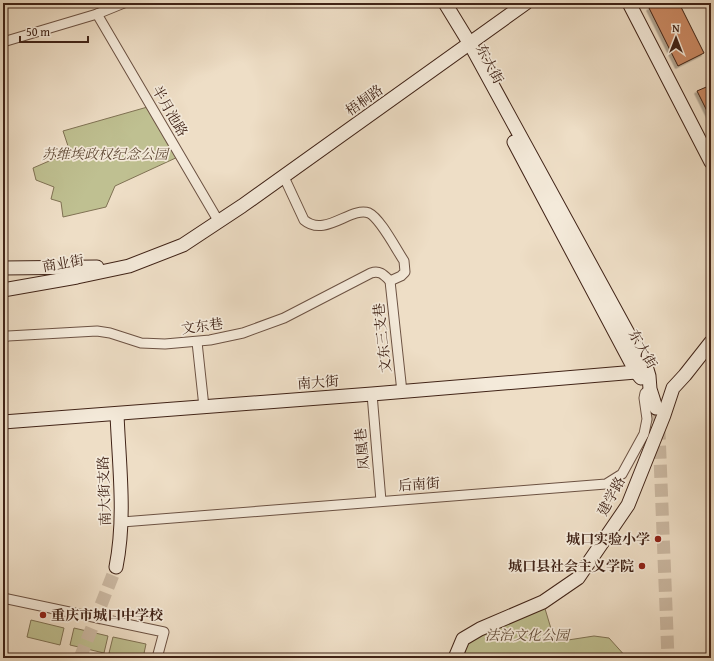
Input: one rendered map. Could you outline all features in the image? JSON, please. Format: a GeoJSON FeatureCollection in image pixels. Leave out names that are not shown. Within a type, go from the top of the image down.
{"type":"FeatureCollection","features":[{"type":"Feature","properties":{"kind":"street"},"geometry":{"type":"LineString","coordinates":[[3,42],[97,14],[124,3]]}},
{"type":"Feature","properties":{"kind":"street","name":"东大街"},"geometry":{"type":"LineString","coordinates":[[435,3],[467,46],[646,366],[650,376],[650,389]]}},
{"type":"Feature","properties":{"kind":"street","name":"东大街"},"geometry":{"type":"LineString","coordinates":[[445,3],[636,372],[650,389]]}},
{"type":"Feature","properties":{"kind":"street","name":"梧桐路"},"geometry":{"type":"LineString","coordinates":[[219,222],[526,3]]}},
{"type":"Feature","properties":{"kind":"street"},"geometry":{"type":"LineString","coordinates":[[629,3],[711,162]]}},
{"type":"Feature","properties":{"kind":"street","name":"半月池路"},"geometry":{"type":"LineString","coordinates":[[97,14],[219,222]]}},
{"type":"Feature","properties":{"kind":"street"},"geometry":{"type":"LineString","coordinates":[[284,177],[304,220],[309,224],[316,226],[326,224],[361,212],[368,213],[377,219],[404,261],[405,272],[401,276],[390,281]]}},
{"type":"Feature","properties":{"kind":"street","name":"商业街"},"geometry":{"type":"LineString","coordinates":[[3,290],[129,266],[183,245],[219,222]]}},
{"type":"Feature","properties":{"kind":"street","name":"商业街"},"geometry":{"type":"LineString","coordinates":[[3,268],[129,266]]}},
{"type":"Feature","properties":{"kind":"street","name":"文东巷"},"geometry":{"type":"LineString","coordinates":[[3,338],[8,336],[97,331],[110,333],[141,343],[165,344],[197,342],[244,334],[284,318],[377,271],[383,274],[390,281]]}},
{"type":"Feature","properties":{"kind":"street","name":"文东三支巷"},"geometry":{"type":"LineString","coordinates":[[390,281],[402,392]]}},
{"type":"Feature","properties":{"kind":"street"},"geometry":{"type":"LineString","coordinates":[[197,342],[204,407]]}},
{"type":"Feature","properties":{"kind":"street","name":"建学路"},"geometry":{"type":"LineString","coordinates":[[455,658],[463,639],[480,629],[543,602],[578,578],[628,505],[664,416],[673,388],[711,342]]}},
{"type":"Feature","properties":{"kind":"street","name":"南大街"},"geometry":{"type":"LineString","coordinates":[[3,422],[402,392],[636,372]]}},
{"type":"Feature","properties":{"kind":"street"},"geometry":{"type":"LineString","coordinates":[[650,389],[656,408]]}},
{"type":"Feature","properties":{"kind":"street","name":"后南街"},"geometry":{"type":"LineString","coordinates":[[122,522],[606,484],[622,474],[644,434],[647,419],[644,398],[645,394],[650,389]]}},
{"type":"Feature","properties":{"kind":"street","name":"凤凰巷"},"geometry":{"type":"LineString","coordinates":[[372,394],[381,501]]}},
{"type":"Feature","properties":{"kind":"street","name":"南大街支路"},"geometry":{"type":"LineString","coordinates":[[116,567],[122,522],[117,414]]}},
{"type":"Feature","properties":{"kind":"street"},"geometry":{"type":"LineString","coordinates":[[3,598],[164,632],[156,658]]}},
{"type":"Feature","properties":{"kind":"green space","name":"苏维埃政权纪念公园"},"geometry":{"type":"Polygon","coordinates":[[[151,106],[180,156],[115,186],[106,207],[63,217],[61,202],[51,199],[54,187],[36,180],[33,168],[70,152],[63,131],[151,106]]]}},
{"type":"Feature","properties":{"kind":"green space","name":"法治文化公园"},"geometry":{"type":"Polygon","coordinates":[[[543,602],[555,642],[594,636],[609,638],[627,658],[455,658],[463,639],[543,602]]]}},
{"type":"Feature","properties":{"kind":"green space"},"geometry":{"type":"Polygon","coordinates":[[[31,620],[64,628],[60,645],[27,637],[31,620]]]}},
{"type":"Feature","properties":{"kind":"green space"},"geometry":{"type":"Polygon","coordinates":[[[74,628],[108,636],[104,653],[70,645],[74,628]]]}},
{"type":"Feature","properties":{"kind":"green space"},"geometry":{"type":"Polygon","coordinates":[[[113,637],[146,644],[143,658],[129,658],[109,653],[113,637]]]}},
{"type":"Feature","properties":{"kind":"building"},"geometry":{"type":"Polygon","coordinates":[[[660,3],[679,3],[704,53],[678,66],[649,8],[660,3]]]}},
{"type":"Feature","properties":{"kind":"building"},"geometry":{"type":"Polygon","coordinates":[[[711,85],[711,119],[697,91],[711,85]]]}},
{"type":"Feature","properties":{"kind":"tunnel"},"geometry":{"type":"LineString","coordinates":[[656,408],[659,432],[668,658]]}},
{"type":"Feature","properties":{"kind":"tunnel"},"geometry":{"type":"LineString","coordinates":[[80,658],[116,567]]}},
{"type":"Feature","properties":{"kind":"place","name":"城口实验小学"},"geometry":{"type":"Point","coordinates":[658,539]}},
{"type":"Feature","properties":{"kind":"place","name":"城口县社会主义学院"},"geometry":{"type":"Point","coordinates":[642,566]}},
{"type":"Feature","properties":{"kind":"place","name":"重庆市城口中学校"},"geometry":{"type":"Point","coordinates":[43,615]}}]}
